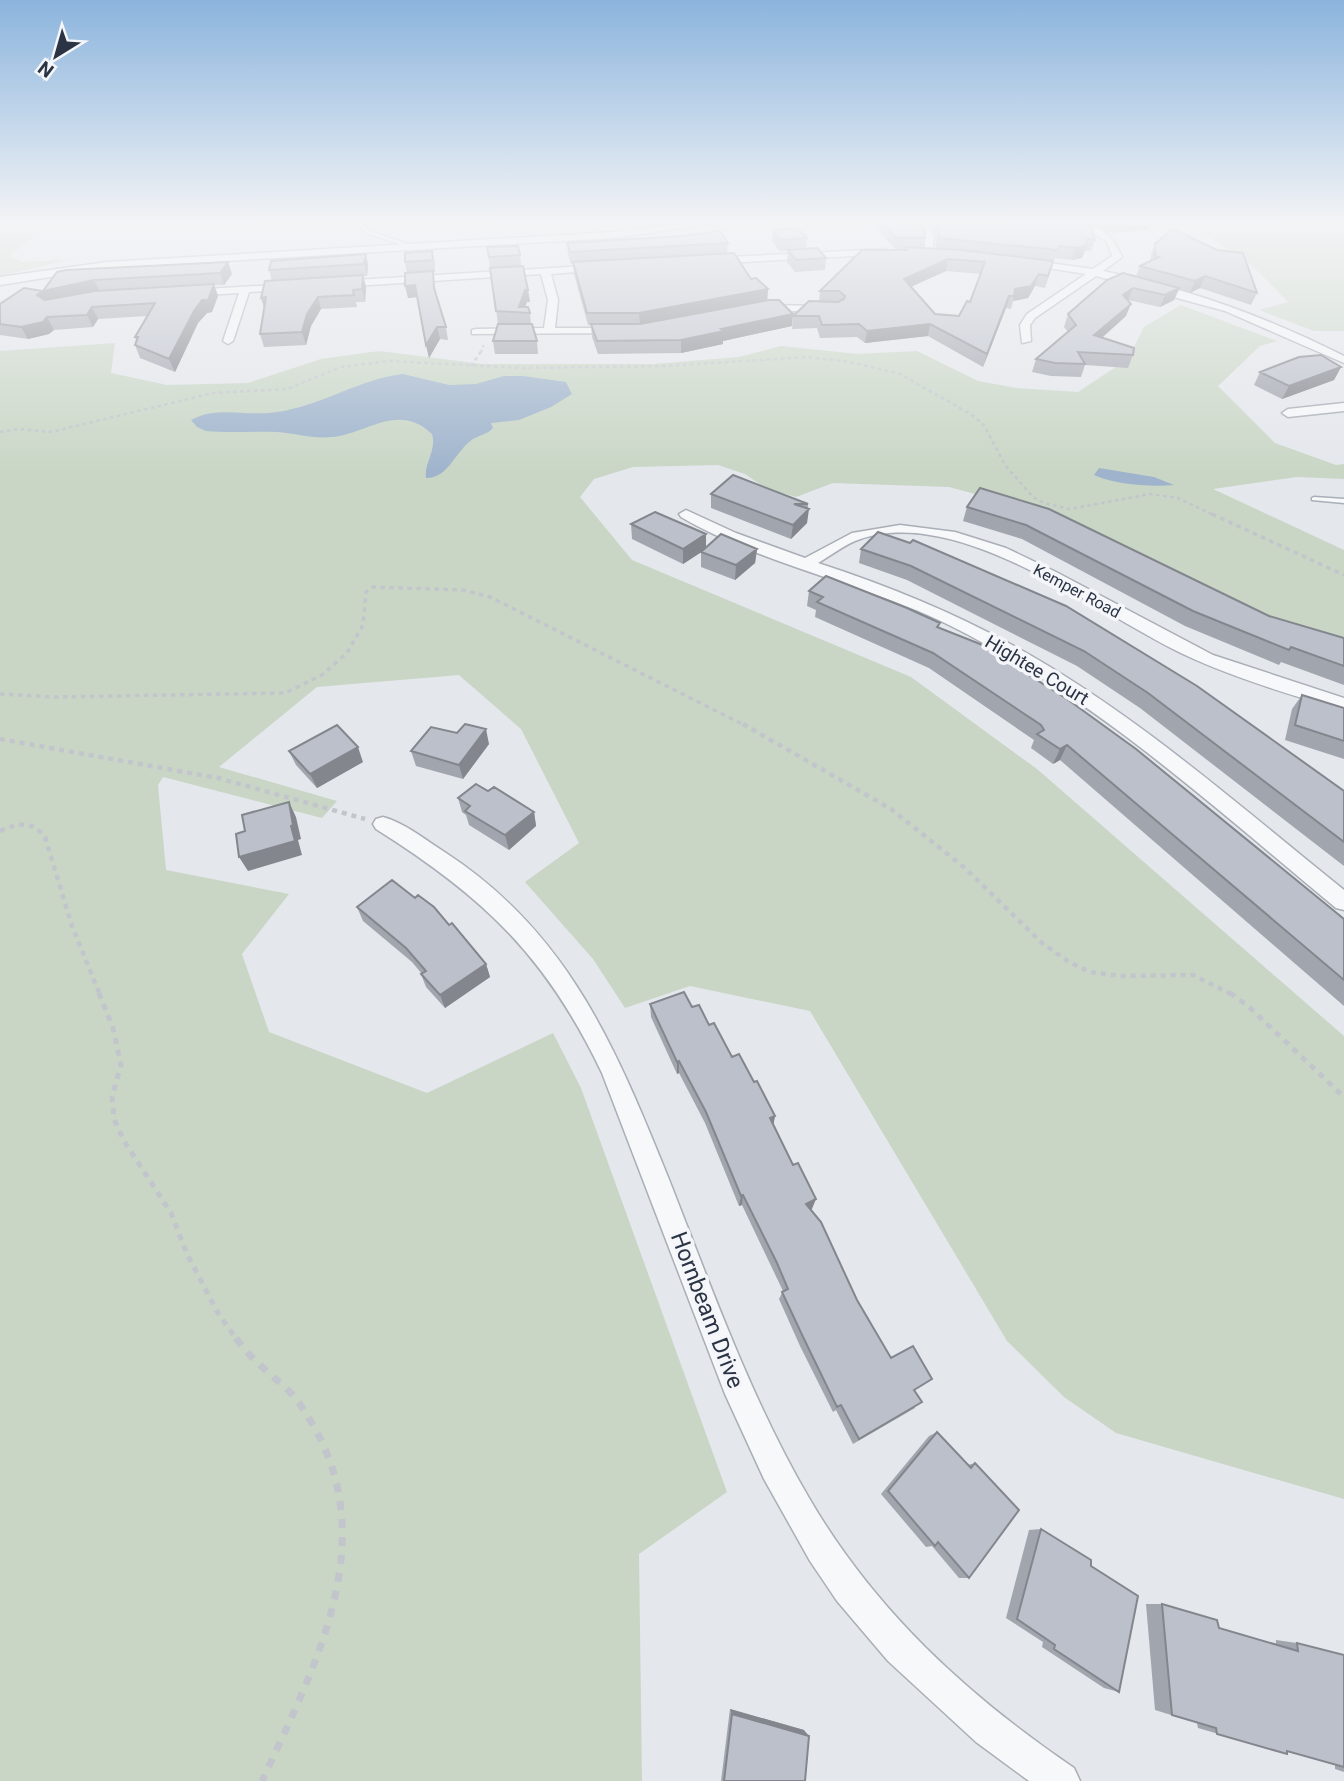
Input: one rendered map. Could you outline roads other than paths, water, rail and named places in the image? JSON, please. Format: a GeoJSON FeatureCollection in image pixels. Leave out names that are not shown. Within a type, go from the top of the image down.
{"type":"FeatureCollection","features":[{"type":"Feature","properties":{"kind":"street"},"geometry":{"type":"LineString","coordinates":[[228,341],[240,306]]}},
{"type":"Feature","properties":{"kind":"street"},"geometry":{"type":"LineString","coordinates":[[549,331],[552,306]]}},
{"type":"Feature","properties":{"kind":"street"},"geometry":{"type":"LineString","coordinates":[[1026,341],[1025,326],[1031,316],[1046,306]]}},
{"type":"Feature","properties":{"kind":"street"},"geometry":{"type":"LineString","coordinates":[[1221,306],[1297,336],[1344,360]]}},
{"type":"Feature","properties":{"kind":"street"},"geometry":{"type":"LineString","coordinates":[[751,309],[836,309]]}},
{"type":"Feature","properties":{"kind":"street"},"geometry":{"type":"LineString","coordinates":[[481,335],[549,331],[627,331]]}},
{"type":"Feature","properties":{"kind":"street"},"geometry":{"type":"LineString","coordinates":[[1288,413],[1344,407]]}},
{"type":"Feature","properties":{"kind":"street","name":"Hightee Court"},"geometry":{"type":"LineString","coordinates":[[686,514],[733,539],[807,563],[931,611],[1041,669],[1127,729],[1344,902]]}},
{"type":"Feature","properties":{"kind":"street","name":"Kemper Road"},"geometry":{"type":"LineString","coordinates":[[807,563],[834,544],[862,534],[907,530],[968,538],[1010,555],[1189,650],[1344,704]]}},
{"type":"Feature","properties":{"kind":"street","name":"Hornbeam Drive"},"geometry":{"type":"LineString","coordinates":[[383,824],[464,876],[527,932],[591,1022],[613,1071],[746,1410],[783,1488],[828,1560],[880,1628],[948,1696],[1016,1751],[1061,1781]]}},
{"type":"Feature","properties":{"kind":"lane"},"geometry":{"type":"LineString","coordinates":[[1314,499],[1344,501]]}},
{"type":"Feature","properties":{"kind":"water"},"geometry":{"type":"Polygon","coordinates":[[[403,374],[449,385],[476,384],[504,376],[523,376],[566,382],[572,394],[551,407],[519,420],[491,423],[493,428],[467,444],[446,469],[434,477],[426,478],[433,446],[432,434],[407,420],[382,422],[344,435],[310,437],[277,432],[206,431],[191,420],[211,413],[266,413],[293,409],[371,381],[403,374]]]}},
{"type":"Feature","properties":{"kind":"water"},"geometry":{"type":"Polygon","coordinates":[[[1099,468],[1154,477],[1174,485],[1113,481],[1094,475],[1099,468]]]}}]}
